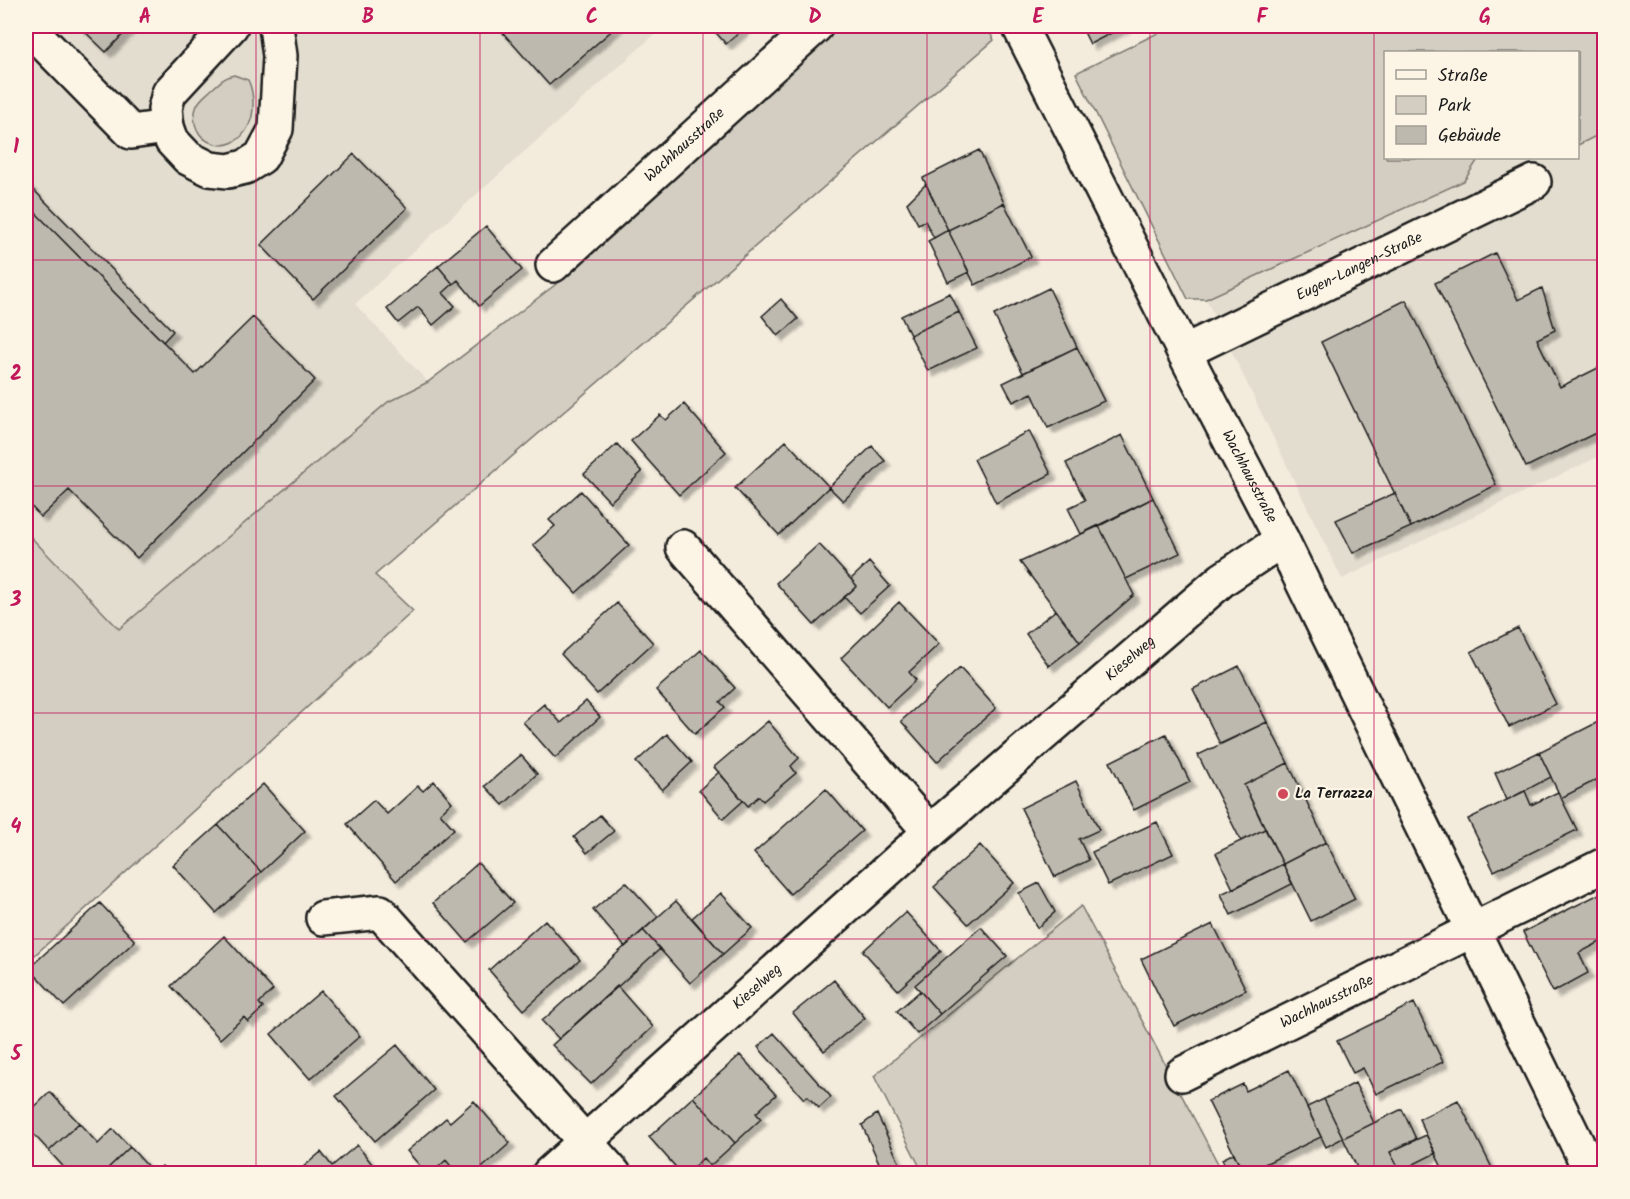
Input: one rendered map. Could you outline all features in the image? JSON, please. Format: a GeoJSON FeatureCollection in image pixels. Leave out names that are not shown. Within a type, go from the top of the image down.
{"type":"FeatureCollection","features":[{"type":"Feature","properties":{"kind":"street"},"geometry":{"type":"LineString","coordinates":[[27,26],[131,132],[167,127]]}},
{"type":"Feature","properties":{"kind":"street"},"geometry":{"type":"LineString","coordinates":[[231,26],[169,93],[165,109],[167,127],[172,141],[188,158],[210,169],[228,171],[245,167],[261,157],[276,129],[280,56],[276,26]]}},
{"type":"Feature","properties":{"kind":"street","name":"Wachhausstraße"},"geometry":{"type":"LineString","coordinates":[[553,265],[816,26]]}},
{"type":"Feature","properties":{"kind":"street","name":"Wachhausstraße"},"geometry":{"type":"LineString","coordinates":[[1019,26],[1282,540],[1592,1173]]}},
{"type":"Feature","properties":{"kind":"street","name":"Eugen-Langen-Straße"},"geometry":{"type":"LineString","coordinates":[[1184,352],[1534,182]]}},
{"type":"Feature","properties":{"kind":"street","name":"Kieselweg"},"geometry":{"type":"LineString","coordinates":[[549,1173],[930,832],[1223,579],[1282,540]]}},
{"type":"Feature","properties":{"kind":"street"},"geometry":{"type":"LineString","coordinates":[[683,547],[930,832]]}},
{"type":"Feature","properties":{"kind":"street"},"geometry":{"type":"LineString","coordinates":[[1472,930],[1605,865]]}},
{"type":"Feature","properties":{"kind":"street"},"geometry":{"type":"LineString","coordinates":[[323,918],[380,912],[614,1173]]}},
{"type":"Feature","properties":{"kind":"street","name":"Wachhausstraße"},"geometry":{"type":"LineString","coordinates":[[1182,1074],[1472,930]]}},
{"type":"Feature","properties":{"kind":"shaded area"},"geometry":{"type":"Polygon","coordinates":[[[26,26],[664,26],[355,304],[428,382],[388,402],[119,629],[26,532],[26,26]]]}},
{"type":"Feature","properties":{"kind":"shaded area"},"geometry":{"type":"Polygon","coordinates":[[[1604,132],[1604,454],[1342,579],[1206,299],[1464,181],[1476,159],[1579,159],[1579,144],[1604,132]]]}},
{"type":"Feature","properties":{"kind":"green space"},"geometry":{"type":"Polygon","coordinates":[[[838,26],[986,26],[994,40],[375,575],[413,611],[26,963],[26,532],[119,629],[388,402],[428,382],[564,278],[838,26]]]}},
{"type":"Feature","properties":{"kind":"green space"},"geometry":{"type":"Polygon","coordinates":[[[1172,26],[1604,26],[1604,132],[1579,144],[1579,51],[1384,51],[1384,159],[1478,159],[1464,181],[1206,299],[1188,299],[1076,73],[1172,26]]]}},
{"type":"Feature","properties":{"kind":"green space"},"geometry":{"type":"Polygon","coordinates":[[[234,75],[248,80],[252,90],[251,120],[241,136],[232,143],[222,145],[212,143],[203,138],[197,130],[194,120],[196,108],[200,100],[219,83],[234,75]]]}},
{"type":"Feature","properties":{"kind":"green space"},"geometry":{"type":"Polygon","coordinates":[[[1081,906],[1223,1173],[923,1173],[874,1076],[1081,906]]]}},
{"type":"Feature","properties":{"kind":"building"},"geometry":{"type":"Polygon","coordinates":[[[79,26],[131,26],[106,52],[79,26]]]}},
{"type":"Feature","properties":{"kind":"building"},"geometry":{"type":"Polygon","coordinates":[[[497,26],[617,26],[549,85],[497,26]]]}},
{"type":"Feature","properties":{"kind":"building"},"geometry":{"type":"Polygon","coordinates":[[[710,26],[747,26],[726,44],[710,26]]]}},
{"type":"Feature","properties":{"kind":"building"},"geometry":{"type":"Polygon","coordinates":[[[1081,26],[1125,26],[1090,44],[1081,26]]]}},
{"type":"Feature","properties":{"kind":"building"},"geometry":{"type":"Polygon","coordinates":[[[979,150],[1004,203],[948,230],[923,178],[979,150]]]}},
{"type":"Feature","properties":{"kind":"building"},"geometry":{"type":"Polygon","coordinates":[[[354,154],[407,208],[313,299],[261,245],[354,154]]]}},
{"type":"Feature","properties":{"kind":"building"},"geometry":{"type":"Polygon","coordinates":[[[26,182],[173,331],[163,342],[26,203],[26,182]]]}},
{"type":"Feature","properties":{"kind":"building"},"geometry":{"type":"Polygon","coordinates":[[[926,184],[948,230],[934,238],[925,221],[918,224],[907,203],[926,184]]]}},
{"type":"Feature","properties":{"kind":"building"},"geometry":{"type":"Polygon","coordinates":[[[26,203],[195,374],[253,317],[315,380],[137,558],[69,490],[41,517],[26,501],[26,203]]]}},
{"type":"Feature","properties":{"kind":"building"},"geometry":{"type":"Polygon","coordinates":[[[1004,203],[1031,257],[975,285],[948,230],[1004,203]]]}},
{"type":"Feature","properties":{"kind":"building"},"geometry":{"type":"Polygon","coordinates":[[[486,226],[522,270],[479,306],[458,280],[453,284],[438,266],[486,226]]]}},
{"type":"Feature","properties":{"kind":"building"},"geometry":{"type":"Polygon","coordinates":[[[948,230],[969,272],[948,282],[928,241],[948,230]]]}},
{"type":"Feature","properties":{"kind":"building"},"geometry":{"type":"Polygon","coordinates":[[[1495,253],[1518,300],[1542,288],[1555,330],[1537,339],[1560,387],[1604,365],[1604,429],[1526,467],[1435,283],[1495,253]]]}},
{"type":"Feature","properties":{"kind":"building"},"geometry":{"type":"Polygon","coordinates":[[[438,266],[453,284],[443,293],[455,306],[433,325],[418,307],[398,323],[387,309],[438,266]]]}},
{"type":"Feature","properties":{"kind":"building"},"geometry":{"type":"Polygon","coordinates":[[[1049,288],[1077,347],[1023,373],[994,315],[1049,288]]]}},
{"type":"Feature","properties":{"kind":"building"},"geometry":{"type":"Polygon","coordinates":[[[950,293],[959,312],[910,335],[901,316],[950,293]]]}},
{"type":"Feature","properties":{"kind":"building"},"geometry":{"type":"Polygon","coordinates":[[[781,299],[798,319],[778,336],[762,316],[781,299]]]}},
{"type":"Feature","properties":{"kind":"building"},"geometry":{"type":"Polygon","coordinates":[[[1406,300],[1496,485],[1411,527],[1321,342],[1406,300]]]}},
{"type":"Feature","properties":{"kind":"building"},"geometry":{"type":"Polygon","coordinates":[[[959,312],[977,348],[928,371],[910,335],[959,312]]]}},
{"type":"Feature","properties":{"kind":"building"},"geometry":{"type":"Polygon","coordinates":[[[1077,347],[1104,401],[1048,428],[1032,393],[1013,402],[1003,383],[1077,347]]]}},
{"type":"Feature","properties":{"kind":"building"},"geometry":{"type":"Polygon","coordinates":[[[684,404],[726,452],[679,495],[631,441],[660,415],[666,420],[684,404]]]}},
{"type":"Feature","properties":{"kind":"building"},"geometry":{"type":"Polygon","coordinates":[[[1029,431],[1051,474],[996,503],[974,459],[1029,431]]]}},
{"type":"Feature","properties":{"kind":"building"},"geometry":{"type":"Polygon","coordinates":[[[1122,435],[1153,498],[1081,534],[1068,508],[1085,500],[1066,463],[1122,435]]]}},
{"type":"Feature","properties":{"kind":"building"},"geometry":{"type":"Polygon","coordinates":[[[786,441],[829,487],[779,535],[735,488],[786,441]]]}},
{"type":"Feature","properties":{"kind":"building"},"geometry":{"type":"Polygon","coordinates":[[[617,444],[642,472],[610,502],[584,474],[617,444]]]}},
{"type":"Feature","properties":{"kind":"building"},"geometry":{"type":"Polygon","coordinates":[[[872,446],[885,461],[843,501],[829,487],[872,446]]]}},
{"type":"Feature","properties":{"kind":"building"},"geometry":{"type":"Polygon","coordinates":[[[581,491],[629,545],[576,593],[533,545],[555,526],[549,520],[581,491]]]}},
{"type":"Feature","properties":{"kind":"building"},"geometry":{"type":"Polygon","coordinates":[[[1395,493],[1411,527],[1353,553],[1336,520],[1395,493]]]}},
{"type":"Feature","properties":{"kind":"building"},"geometry":{"type":"Polygon","coordinates":[[[1153,498],[1180,553],[1126,579],[1099,526],[1153,498]]]}},
{"type":"Feature","properties":{"kind":"building"},"geometry":{"type":"Polygon","coordinates":[[[1099,526],[1134,595],[1080,642],[1020,562],[1099,526]]]}},
{"type":"Feature","properties":{"kind":"building"},"geometry":{"type":"Polygon","coordinates":[[[819,544],[857,586],[814,625],[776,583],[819,544]]]}},
{"type":"Feature","properties":{"kind":"building"},"geometry":{"type":"Polygon","coordinates":[[[869,562],[890,586],[860,613],[844,597],[857,586],[851,579],[869,562]]]}},
{"type":"Feature","properties":{"kind":"building"},"geometry":{"type":"Polygon","coordinates":[[[899,602],[939,644],[909,672],[916,680],[887,707],[841,658],[899,602]]]}},
{"type":"Feature","properties":{"kind":"building"},"geometry":{"type":"Polygon","coordinates":[[[617,603],[653,643],[597,694],[561,654],[617,603]]]}},
{"type":"Feature","properties":{"kind":"building"},"geometry":{"type":"Polygon","coordinates":[[[1056,610],[1080,642],[1049,666],[1026,634],[1056,610]]]}},
{"type":"Feature","properties":{"kind":"building"},"geometry":{"type":"Polygon","coordinates":[[[1518,628],[1556,704],[1509,727],[1471,652],[1518,628]]]}},
{"type":"Feature","properties":{"kind":"building"},"geometry":{"type":"Polygon","coordinates":[[[701,650],[735,688],[720,702],[725,707],[695,734],[656,690],[701,650]]]}},
{"type":"Feature","properties":{"kind":"building"},"geometry":{"type":"Polygon","coordinates":[[[1239,666],[1267,722],[1220,744],[1193,689],[1239,666]]]}},
{"type":"Feature","properties":{"kind":"building"},"geometry":{"type":"Polygon","coordinates":[[[960,668],[996,708],[937,762],[901,721],[960,668]]]}},
{"type":"Feature","properties":{"kind":"building"},"geometry":{"type":"Polygon","coordinates":[[[586,701],[600,717],[555,758],[523,722],[544,704],[561,723],[586,701]]]}},
{"type":"Feature","properties":{"kind":"building"},"geometry":{"type":"Polygon","coordinates":[[[1604,719],[1604,776],[1561,798],[1539,752],[1604,719]]]}},
{"type":"Feature","properties":{"kind":"building"},"geometry":{"type":"Polygon","coordinates":[[[768,721],[799,758],[791,766],[796,773],[763,801],[759,796],[748,806],[714,767],[768,721]]]}},
{"type":"Feature","properties":{"kind":"building"},"geometry":{"type":"Polygon","coordinates":[[[1267,722],[1288,763],[1244,785],[1265,829],[1241,841],[1198,755],[1267,722]]]}},
{"type":"Feature","properties":{"kind":"building"},"geometry":{"type":"Polygon","coordinates":[[[667,734],[692,762],[662,790],[636,762],[667,734]]]}},
{"type":"Feature","properties":{"kind":"building"},"geometry":{"type":"Polygon","coordinates":[[[1166,734],[1190,782],[1134,810],[1110,762],[1166,734]]]}},
{"type":"Feature","properties":{"kind":"building"},"geometry":{"type":"Polygon","coordinates":[[[1539,752],[1551,777],[1507,800],[1495,773],[1539,752]]]}},
{"type":"Feature","properties":{"kind":"building"},"geometry":{"type":"Polygon","coordinates":[[[521,755],[537,774],[503,805],[485,786],[521,755]]]}},
{"type":"Feature","properties":{"kind":"building"},"geometry":{"type":"Polygon","coordinates":[[[1288,763],[1326,842],[1283,864],[1244,785],[1288,763]]]}},
{"type":"Feature","properties":{"kind":"building"},"geometry":{"type":"Polygon","coordinates":[[[719,772],[743,801],[723,819],[699,790],[719,772]]]}},
{"type":"Feature","properties":{"kind":"building"},"geometry":{"type":"Polygon","coordinates":[[[434,781],[452,802],[440,813],[454,829],[396,881],[347,824],[374,800],[387,814],[418,786],[423,791],[434,781]]]}},
{"type":"Feature","properties":{"kind":"building"},"geometry":{"type":"Polygon","coordinates":[[[1076,781],[1099,830],[1079,839],[1089,860],[1055,877],[1021,808],[1076,781]]]}},
{"type":"Feature","properties":{"kind":"building"},"geometry":{"type":"Polygon","coordinates":[[[263,784],[305,831],[261,872],[218,825],[263,784]]]}},
{"type":"Feature","properties":{"kind":"building"},"geometry":{"type":"Polygon","coordinates":[[[826,789],[862,831],[790,894],[754,853],[826,789]]]}},
{"type":"Feature","properties":{"kind":"building"},"geometry":{"type":"Polygon","coordinates":[[[1525,791],[1531,805],[1558,792],[1577,830],[1494,871],[1468,819],[1525,791]]]}},
{"type":"Feature","properties":{"kind":"building"},"geometry":{"type":"Polygon","coordinates":[[[600,815],[614,831],[587,853],[574,837],[600,815]]]}},
{"type":"Feature","properties":{"kind":"building"},"geometry":{"type":"Polygon","coordinates":[[[1157,822],[1173,854],[1108,885],[1092,852],[1157,822]]]}},
{"type":"Feature","properties":{"kind":"building"},"geometry":{"type":"Polygon","coordinates":[[[218,825],[261,872],[216,913],[173,865],[218,825]]]}},
{"type":"Feature","properties":{"kind":"building"},"geometry":{"type":"Polygon","coordinates":[[[1265,829],[1283,864],[1233,889],[1216,853],[1265,829]]]}},
{"type":"Feature","properties":{"kind":"building"},"geometry":{"type":"Polygon","coordinates":[[[1326,842],[1355,899],[1311,921],[1283,864],[1326,842]]]}},
{"type":"Feature","properties":{"kind":"building"},"geometry":{"type":"Polygon","coordinates":[[[980,845],[1014,883],[968,924],[934,887],[980,845]]]}},
{"type":"Feature","properties":{"kind":"building"},"geometry":{"type":"Polygon","coordinates":[[[478,863],[513,903],[467,942],[433,903],[478,863]]]}},
{"type":"Feature","properties":{"kind":"building"},"geometry":{"type":"Polygon","coordinates":[[[1283,864],[1292,884],[1231,915],[1221,894],[1283,864]]]}},
{"type":"Feature","properties":{"kind":"building"},"geometry":{"type":"Polygon","coordinates":[[[626,882],[658,917],[625,947],[593,910],[626,882]]]}},
{"type":"Feature","properties":{"kind":"building"},"geometry":{"type":"Polygon","coordinates":[[[1039,883],[1055,912],[1037,928],[1019,893],[1039,883]]]}},
{"type":"Feature","properties":{"kind":"building"},"geometry":{"type":"Polygon","coordinates":[[[721,893],[752,928],[723,954],[692,918],[721,893]]]}},
{"type":"Feature","properties":{"kind":"building"},"geometry":{"type":"Polygon","coordinates":[[[1601,893],[1604,901],[1604,940],[1579,953],[1588,973],[1553,992],[1523,932],[1601,893]]]}},
{"type":"Feature","properties":{"kind":"building"},"geometry":{"type":"Polygon","coordinates":[[[676,901],[723,954],[690,983],[643,930],[676,901]]]}},
{"type":"Feature","properties":{"kind":"building"},"geometry":{"type":"Polygon","coordinates":[[[100,903],[135,941],[64,1006],[29,968],[100,903]]]}},
{"type":"Feature","properties":{"kind":"building"},"geometry":{"type":"Polygon","coordinates":[[[906,912],[941,951],[898,990],[863,951],[906,912]]]}},
{"type":"Feature","properties":{"kind":"building"},"geometry":{"type":"Polygon","coordinates":[[[545,920],[580,960],[524,1010],[489,970],[545,920]]]}},
{"type":"Feature","properties":{"kind":"building"},"geometry":{"type":"Polygon","coordinates":[[[1213,924],[1246,990],[1174,1026],[1141,959],[1213,924]]]}},
{"type":"Feature","properties":{"kind":"building"},"geometry":{"type":"Polygon","coordinates":[[[981,927],[1007,956],[940,1014],[915,985],[981,927]]]}},
{"type":"Feature","properties":{"kind":"building"},"geometry":{"type":"Polygon","coordinates":[[[643,930],[660,949],[559,1039],[542,1021],[643,930]]]}},
{"type":"Feature","properties":{"kind":"building"},"geometry":{"type":"Polygon","coordinates":[[[224,936],[273,990],[259,1003],[263,1008],[248,1022],[244,1017],[220,1039],[171,986],[224,936]]]}},
{"type":"Feature","properties":{"kind":"building"},"geometry":{"type":"Polygon","coordinates":[[[834,980],[865,1018],[824,1051],[793,1013],[834,980]]]}},
{"type":"Feature","properties":{"kind":"building"},"geometry":{"type":"Polygon","coordinates":[[[617,986],[653,1027],[591,1084],[552,1045],[617,986]]]}},
{"type":"Feature","properties":{"kind":"building"},"geometry":{"type":"Polygon","coordinates":[[[321,991],[360,1036],[310,1079],[271,1034],[321,991]]]}},
{"type":"Feature","properties":{"kind":"building"},"geometry":{"type":"Polygon","coordinates":[[[920,991],[940,1014],[917,1034],[897,1011],[920,991]]]}},
{"type":"Feature","properties":{"kind":"building"},"geometry":{"type":"Polygon","coordinates":[[[1414,1003],[1443,1062],[1376,1094],[1363,1068],[1353,1073],[1337,1041],[1414,1003]]]}},
{"type":"Feature","properties":{"kind":"building"},"geometry":{"type":"Polygon","coordinates":[[[774,1033],[831,1097],[819,1108],[807,1096],[804,1099],[758,1047],[774,1033]]]}},
{"type":"Feature","properties":{"kind":"building"},"geometry":{"type":"Polygon","coordinates":[[[397,1045],[434,1090],[375,1141],[336,1096],[397,1045]]]}},
{"type":"Feature","properties":{"kind":"building"},"geometry":{"type":"Polygon","coordinates":[[[740,1055],[776,1095],[756,1113],[761,1119],[735,1143],[693,1097],[740,1055]]]}},
{"type":"Feature","properties":{"kind":"building"},"geometry":{"type":"Polygon","coordinates":[[[1289,1070],[1321,1137],[1244,1174],[1208,1101],[1243,1084],[1246,1091],[1289,1070]]]}},
{"type":"Feature","properties":{"kind":"building"},"geometry":{"type":"Polygon","coordinates":[[[1355,1083],[1374,1123],[1343,1138],[1324,1099],[1355,1083]]]}},
{"type":"Feature","properties":{"kind":"building"},"geometry":{"type":"Polygon","coordinates":[[[50,1092],[79,1123],[49,1151],[26,1126],[26,1115],[50,1092]]]}},
{"type":"Feature","properties":{"kind":"building"},"geometry":{"type":"Polygon","coordinates":[[[693,1097],[735,1143],[710,1166],[703,1158],[687,1174],[682,1174],[649,1137],[693,1097]]]}},
{"type":"Feature","properties":{"kind":"building"},"geometry":{"type":"Polygon","coordinates":[[[1324,1099],[1343,1138],[1326,1147],[1307,1107],[1324,1099]]]}},
{"type":"Feature","properties":{"kind":"building"},"geometry":{"type":"Polygon","coordinates":[[[1458,1100],[1495,1174],[1445,1174],[1419,1119],[1458,1100]]]}},
{"type":"Feature","properties":{"kind":"building"},"geometry":{"type":"Polygon","coordinates":[[[474,1101],[510,1143],[475,1174],[457,1174],[446,1160],[431,1174],[427,1174],[407,1151],[446,1118],[450,1122],[474,1101]]]}},
{"type":"Feature","properties":{"kind":"building"},"geometry":{"type":"Polygon","coordinates":[[[1402,1109],[1416,1139],[1390,1152],[1401,1174],[1360,1174],[1343,1138],[1402,1109]]]}},
{"type":"Feature","properties":{"kind":"building"},"geometry":{"type":"Polygon","coordinates":[[[877,1114],[903,1171],[901,1174],[884,1174],[862,1125],[877,1114]]]}},
{"type":"Feature","properties":{"kind":"building"},"geometry":{"type":"Polygon","coordinates":[[[79,1123],[98,1144],[113,1129],[130,1147],[102,1174],[70,1174],[49,1151],[79,1123]]]}},
{"type":"Feature","properties":{"kind":"building"},"geometry":{"type":"Polygon","coordinates":[[[1426,1135],[1436,1153],[1400,1171],[1390,1152],[1426,1135]]]}},
{"type":"Feature","properties":{"kind":"building"},"geometry":{"type":"Polygon","coordinates":[[[357,1145],[380,1174],[295,1174],[321,1152],[332,1166],[357,1145]]]}},
{"type":"Feature","properties":{"kind":"building"},"geometry":{"type":"Polygon","coordinates":[[[130,1147],[154,1173],[102,1174],[130,1147]]]}},
{"type":"Feature","properties":{"kind":"building"},"geometry":{"type":"Polygon","coordinates":[[[1234,1153],[1244,1174],[1229,1174],[1222,1159],[1234,1153]]]}},
{"type":"Feature","properties":{"kind":"building"},"geometry":{"type":"Polygon","coordinates":[[[162,1166],[169,1174],[154,1174],[154,1173],[162,1166]]]}},
{"type":"Feature","properties":{"kind":"place","name":"La Terrazza"},"geometry":{"type":"Point","coordinates":[1283,794]}}]}
